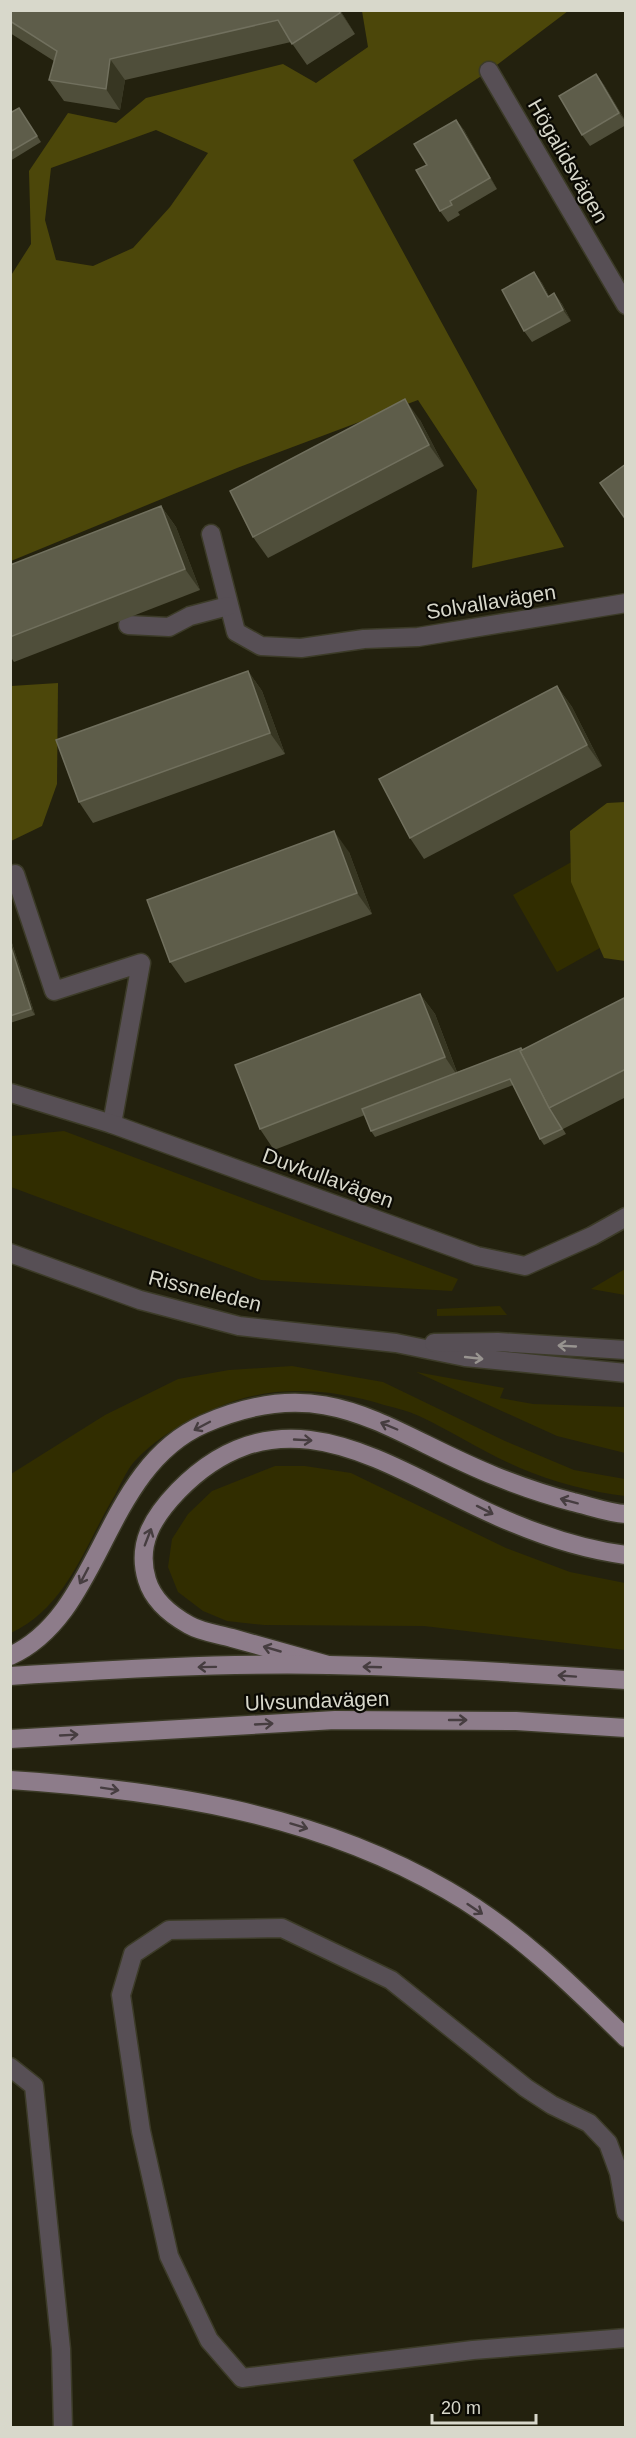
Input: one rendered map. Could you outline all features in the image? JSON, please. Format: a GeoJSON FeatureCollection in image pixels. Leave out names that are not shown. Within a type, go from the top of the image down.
{"type":"FeatureCollection","features":[{"type":"Feature","properties":{"kind":"main road"},"geometry":{"type":"LineString","coordinates":[[10,1656],[48,1632],[73,1596],[121,1505],[144,1473],[172,1444],[202,1425],[235,1412],[278,1403],[318,1403],[354,1411],[494,1476],[558,1498],[626,1514]]}},
{"type":"Feature","properties":{"kind":"main road"},"geometry":{"type":"LineString","coordinates":[[328,1665],[191,1627],[169,1612],[150,1588],[141,1560],[148,1535],[164,1507],[185,1484],[216,1460],[254,1443],[295,1439],[331,1442],[369,1453],[511,1523],[592,1551],[626,1555]]}},
{"type":"Feature","properties":{"kind":"main road","name":"Ulvsundavägen"},"geometry":{"type":"LineString","coordinates":[[10,1676],[134,1668],[328,1665],[520,1672],[626,1680]]}},
{"type":"Feature","properties":{"kind":"main road","name":"Ulvsundavägen"},"geometry":{"type":"LineString","coordinates":[[10,1739],[335,1720],[516,1721],[626,1728]]}},
{"type":"Feature","properties":{"kind":"main road"},"geometry":{"type":"LineString","coordinates":[[10,1780],[79,1784],[243,1809],[337,1838],[389,1860],[448,1890],[507,1930],[553,1966],[626,2038]]}},
{"type":"Feature","properties":{"kind":"street","name":"Högalidsvägen"},"geometry":{"type":"LineString","coordinates":[[489,70],[626,305]]}},
{"type":"Feature","properties":{"kind":"street","name":"Solvallavägen"},"geometry":{"type":"LineString","coordinates":[[211,534],[228,606],[237,632],[261,646],[301,648],[364,639],[418,637],[626,603]]}},
{"type":"Feature","properties":{"kind":"street"},"geometry":{"type":"LineString","coordinates":[[128,625],[169,627],[190,616],[228,606]]}},
{"type":"Feature","properties":{"kind":"street"},"geometry":{"type":"LineString","coordinates":[[15,874],[54,991],[141,963],[112,1124]]}},
{"type":"Feature","properties":{"kind":"street","name":"Duvkullavägen"},"geometry":{"type":"LineString","coordinates":[[11,1093],[112,1124],[477,1256],[525,1266],[592,1236],[626,1217]]}},
{"type":"Feature","properties":{"kind":"street","name":"Rissneleden"},"geometry":{"type":"LineString","coordinates":[[10,1253],[140,1300],[239,1326],[396,1343],[465,1357],[626,1373]]}},
{"type":"Feature","properties":{"kind":"street","name":"Rissneleden"},"geometry":{"type":"LineString","coordinates":[[396,1343],[498,1342],[626,1350]]}},
{"type":"Feature","properties":{"kind":"street"},"geometry":{"type":"LineString","coordinates":[[626,2212],[619,2173],[608,2143],[589,2123],[552,2105],[526,2088],[391,1980],[282,1928],[169,1930],[133,1954],[121,1995],[141,2131],[169,2256],[209,2340],[242,2378],[473,2350],[626,2338]]}},
{"type":"Feature","properties":{"kind":"street"},"geometry":{"type":"LineString","coordinates":[[10,2067],[34,2086],[61,2349],[63,2427]]}},
{"type":"Feature","properties":{"kind":"shaded area"},"geometry":{"type":"Polygon","coordinates":[[[362,11],[568,11],[489,71],[353,160],[564,547],[472,568],[477,490],[418,400],[237,468],[11,561],[10,277],[31,244],[29,171],[68,113],[116,123],[146,98],[283,64],[316,83],[368,47],[362,11]],[[156,130],[51,168],[45,220],[56,260],[93,266],[133,248],[170,207],[208,153],[156,130]]]}},
{"type":"Feature","properties":{"kind":"shaded area"},"geometry":{"type":"Polygon","coordinates":[[[58,683],[57,784],[42,826],[11,841],[11,686],[58,683]]]}},
{"type":"Feature","properties":{"kind":"shaded area"},"geometry":{"type":"Polygon","coordinates":[[[626,802],[625,961],[604,958],[571,882],[570,831],[607,803],[626,802]]]}},
{"type":"Feature","properties":{"kind":"shaded area"},"geometry":{"type":"Polygon","coordinates":[[[614,838],[625,934],[557,972],[513,895],[614,838]]]}},
{"type":"Feature","properties":{"kind":"shaded area"},"geometry":{"type":"Polygon","coordinates":[[[64,1131],[458,1279],[452,1291],[261,1280],[11,1187],[11,1136],[64,1131]]]}},
{"type":"Feature","properties":{"kind":"shaded area"},"geometry":{"type":"Polygon","coordinates":[[[625,1269],[625,1295],[591,1289],[625,1269]]]}},
{"type":"Feature","properties":{"kind":"shaded area"},"geometry":{"type":"Polygon","coordinates":[[[500,1306],[507,1315],[437,1316],[437,1309],[500,1306]]]}},
{"type":"Feature","properties":{"kind":"shaded area"},"geometry":{"type":"Polygon","coordinates":[[[292,1366],[383,1382],[505,1441],[574,1470],[625,1479],[625,1496],[572,1486],[520,1468],[419,1416],[397,1408],[363,1399],[321,1392],[279,1392],[258,1395],[237,1400],[193,1419],[161,1438],[142,1454],[128,1470],[84,1554],[61,1591],[47,1608],[30,1622],[11,1633],[11,1474],[105,1415],[178,1379],[229,1370],[292,1366]]]}},
{"type":"Feature","properties":{"kind":"shaded area"},"geometry":{"type":"Polygon","coordinates":[[[416,1372],[504,1388],[500,1398],[533,1404],[625,1407],[625,1453],[557,1436],[416,1372]]]}},
{"type":"Feature","properties":{"kind":"shaded area"},"geometry":{"type":"Polygon","coordinates":[[[275,1466],[305,1466],[351,1473],[506,1548],[570,1572],[625,1583],[625,1650],[424,1626],[264,1625],[227,1621],[203,1611],[178,1592],[168,1567],[172,1539],[188,1514],[212,1491],[275,1466]]]}},
{"type":"Feature","properties":{"kind":"building"},"geometry":{"type":"Polygon","coordinates":[[[10,10],[339,10],[340,13],[292,44],[278,20],[110,59],[106,89],[49,80],[57,51],[10,21],[10,10]]]}},
{"type":"Feature","properties":{"kind":"building"},"geometry":{"type":"Polygon","coordinates":[[[596,74],[619,113],[582,135],[559,96],[596,74]]]}},
{"type":"Feature","properties":{"kind":"building"},"geometry":{"type":"Polygon","coordinates":[[[19,108],[37,136],[10,152],[10,113],[19,108]]]}},
{"type":"Feature","properties":{"kind":"building"},"geometry":{"type":"Polygon","coordinates":[[[456,120],[490,178],[450,201],[452,205],[440,211],[416,170],[427,165],[414,144],[456,120]]]}},
{"type":"Feature","properties":{"kind":"building"},"geometry":{"type":"Polygon","coordinates":[[[534,272],[548,297],[554,293],[563,310],[524,331],[502,290],[534,272]]]}},
{"type":"Feature","properties":{"kind":"building"},"geometry":{"type":"Polygon","coordinates":[[[405,399],[429,445],[253,537],[230,491],[405,399]]]}},
{"type":"Feature","properties":{"kind":"building"},"geometry":{"type":"Polygon","coordinates":[[[626,464],[626,520],[600,483],[626,464]]]}},
{"type":"Feature","properties":{"kind":"building"},"geometry":{"type":"Polygon","coordinates":[[[161,506],[185,569],[10,637],[10,565],[161,506]]]}},
{"type":"Feature","properties":{"kind":"building"},"geometry":{"type":"Polygon","coordinates":[[[248,671],[270,733],[79,802],[56,740],[248,671]]]}},
{"type":"Feature","properties":{"kind":"building"},"geometry":{"type":"Polygon","coordinates":[[[557,686],[587,745],[410,838],[379,779],[557,686]]]}},
{"type":"Feature","properties":{"kind":"building"},"geometry":{"type":"Polygon","coordinates":[[[334,831],[357,893],[170,962],[147,900],[334,831]]]}},
{"type":"Feature","properties":{"kind":"building"},"geometry":{"type":"Polygon","coordinates":[[[10,944],[31,1009],[10,1016],[10,944]]]}},
{"type":"Feature","properties":{"kind":"building"},"geometry":{"type":"Polygon","coordinates":[[[420,994],[445,1057],[260,1129],[235,1065],[420,994]]]}},
{"type":"Feature","properties":{"kind":"building"},"geometry":{"type":"Polygon","coordinates":[[[626,997],[626,1069],[549,1108],[520,1051],[626,997]]]}},
{"type":"Feature","properties":{"kind":"building"},"geometry":{"type":"Polygon","coordinates":[[[521,1048],[520,1051],[562,1129],[540,1139],[510,1079],[371,1131],[362,1109],[521,1048]]]}}]}
